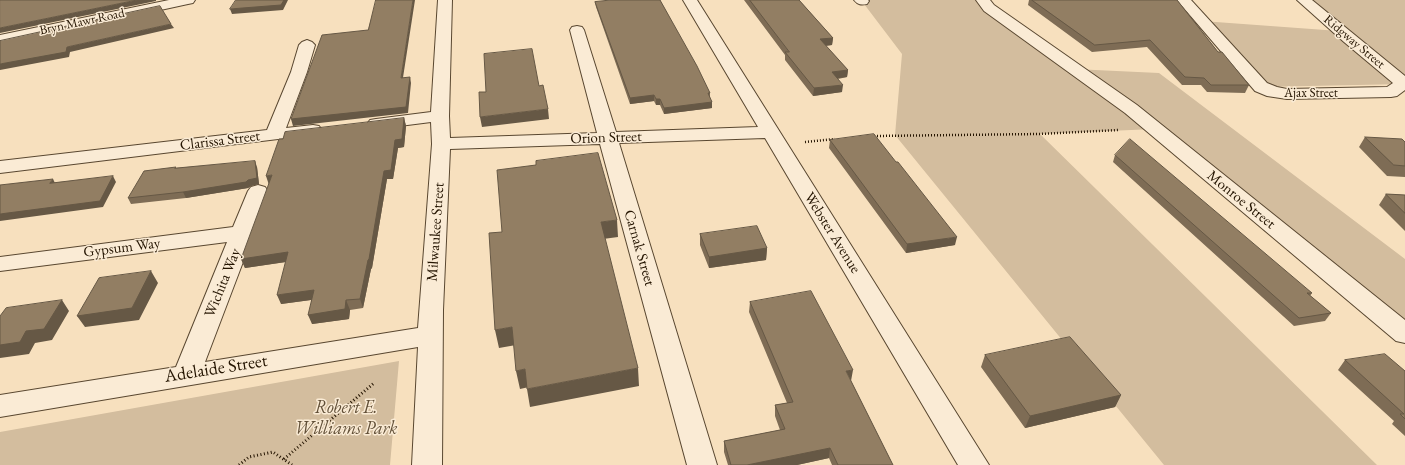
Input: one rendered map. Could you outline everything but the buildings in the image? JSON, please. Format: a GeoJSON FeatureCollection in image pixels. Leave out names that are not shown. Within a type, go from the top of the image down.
{"type":"FeatureCollection","features":[{"type":"Feature","properties":{"kind":"street","name":"Bryn Mawr Road"},"geometry":{"type":"LineString","coordinates":[[0,40],[188,0]]}},
{"type":"Feature","properties":{"kind":"street","name":"Milwaukee Street"},"geometry":{"type":"LineString","coordinates":[[427,465],[432,335],[431,310],[441,144],[440,116],[445,0]]}},
{"type":"Feature","properties":{"kind":"street","name":"Webster Avenue"},"geometry":{"type":"LineString","coordinates":[[690,0],[974,465]]}},
{"type":"Feature","properties":{"kind":"street","name":"Monroe Street"},"geometry":{"type":"LineString","coordinates":[[983,0],[989,8],[1130,109],[1405,334]]}},
{"type":"Feature","properties":{"kind":"street","name":"Ajax Street"},"geometry":{"type":"LineString","coordinates":[[1184,0],[1261,87],[1273,92],[1287,94],[1391,92],[1404,84]]}},
{"type":"Feature","properties":{"kind":"street","name":"Ridgway Street"},"geometry":{"type":"LineString","coordinates":[[1304,0],[1404,84]]}},
{"type":"Feature","properties":{"kind":"street","name":"Monroe Street"},"geometry":{"type":"LineString","coordinates":[[1006,3],[1042,34],[1074,69]]}},
{"type":"Feature","properties":{"kind":"street","name":"Carnak Street"},"geometry":{"type":"LineString","coordinates":[[577,30],[702,465]]}},
{"type":"Feature","properties":{"kind":"street"},"geometry":{"type":"LineString","coordinates":[[274,135],[299,72],[307,45]]}},
{"type":"Feature","properties":{"kind":"street"},"geometry":{"type":"LineString","coordinates":[[361,125],[440,116]]}},
{"type":"Feature","properties":{"kind":"street","name":"Clarissa Street"},"geometry":{"type":"LineString","coordinates":[[0,167],[329,129]]}},
{"type":"Feature","properties":{"kind":"street","name":"Orion Street"},"geometry":{"type":"LineString","coordinates":[[441,144],[770,132]]}},
{"type":"Feature","properties":{"kind":"street","name":"Wichita Way"},"geometry":{"type":"LineString","coordinates":[[187,374],[243,233],[258,191]]}},
{"type":"Feature","properties":{"kind":"street","name":"Gypsum Way"},"geometry":{"type":"LineString","coordinates":[[0,264],[243,233]]}},
{"type":"Feature","properties":{"kind":"street","name":"Adelaide Street"},"geometry":{"type":"LineString","coordinates":[[0,406],[187,374],[432,335]]}},
{"type":"Feature","properties":{"kind":"path"},"geometry":{"type":"LineString","coordinates":[[872,136],[1040,134],[1154,129]]}},
{"type":"Feature","properties":{"kind":"path"},"geometry":{"type":"LineString","coordinates":[[804,142],[842,139]]}},
{"type":"Feature","properties":{"kind":"path"},"geometry":{"type":"LineString","coordinates":[[284,459],[374,383]]}},
{"type":"Feature","properties":{"kind":"path"},"geometry":{"type":"LineString","coordinates":[[239,465],[248,457],[273,452],[292,465]]}},
{"type":"Feature","properties":{"kind":"green space"},"geometry":{"type":"Polygon","coordinates":[[[861,0],[983,0],[1074,69],[1159,73],[1405,259],[1405,338],[1154,129],[1040,134],[1377,465],[1164,465],[895,135],[902,54],[861,0]]]}},
{"type":"Feature","properties":{"kind":"green space"},"geometry":{"type":"Polygon","coordinates":[[[1304,0],[1405,0],[1405,84],[1261,87],[1202,21],[1339,31],[1304,0]]]}},
{"type":"Feature","properties":{"kind":"green space","name":"Robert E. Williams Park"},"geometry":{"type":"Polygon","coordinates":[[[399,361],[390,465],[0,465],[0,432],[399,361]]]}}]}
